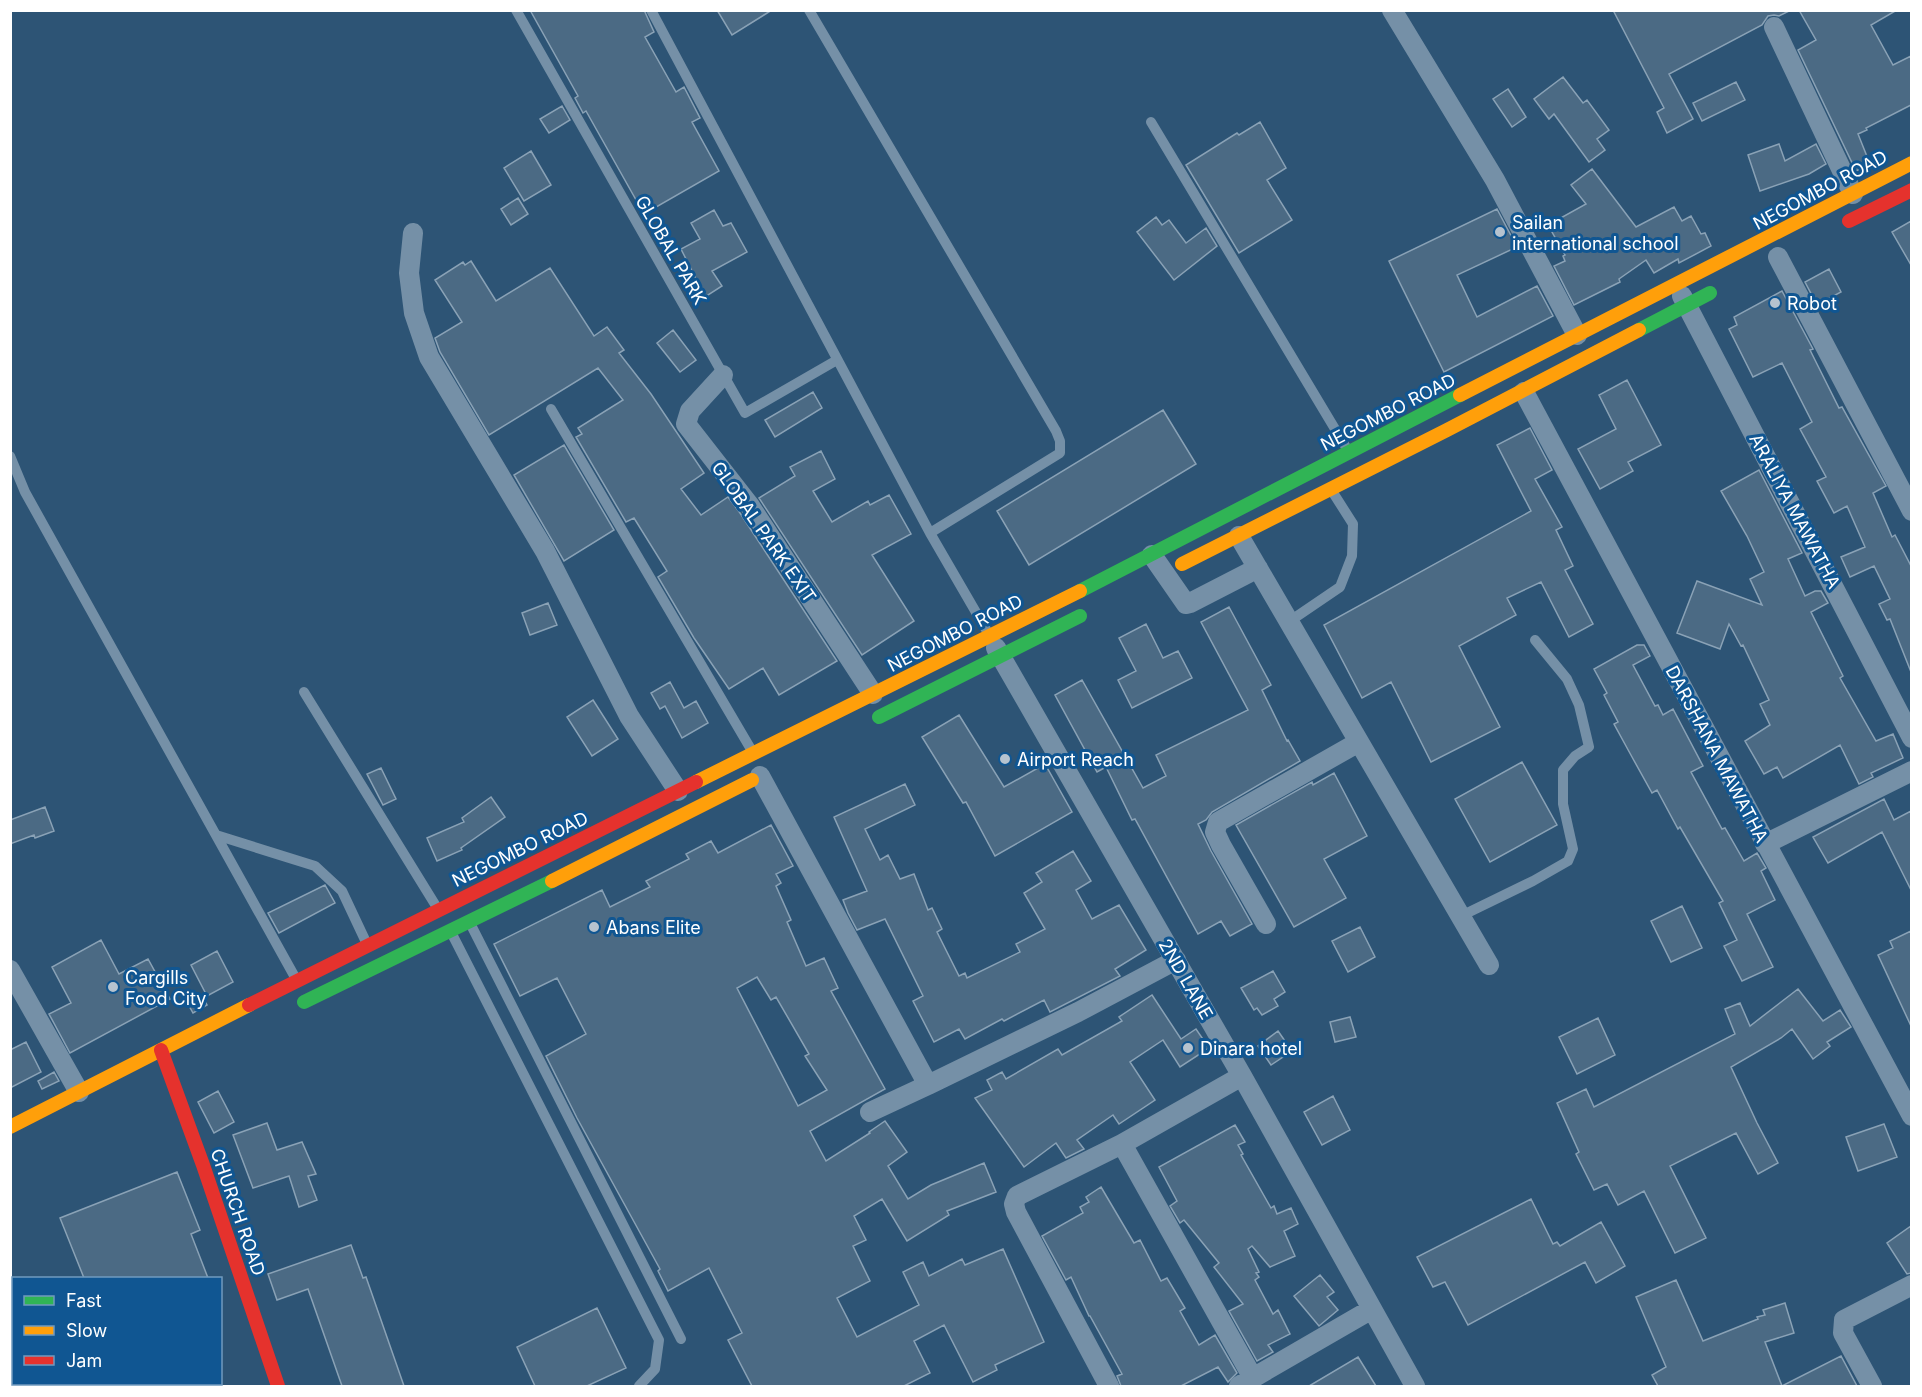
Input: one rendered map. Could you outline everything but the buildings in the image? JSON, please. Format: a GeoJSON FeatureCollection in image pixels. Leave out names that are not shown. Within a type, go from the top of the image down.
{"type":"FeatureCollection","features":[{"type":"Feature","properties":{"kind":"main road","name":"NEGOMBO ROAD"},"geometry":{"type":"LineString","coordinates":[[10,1126],[367,945],[1152,555],[1911,163]]}},
{"type":"Feature","properties":{"kind":"main road"},"geometry":{"type":"LineString","coordinates":[[1839,226],[1911,190]]}},
{"type":"Feature","properties":{"kind":"main road"},"geometry":{"type":"LineString","coordinates":[[1158,576],[1524,392],[1727,284]]}},
{"type":"Feature","properties":{"kind":"main road"},"geometry":{"type":"LineString","coordinates":[[865,724],[1092,610]]}},
{"type":"Feature","properties":{"kind":"main road"},"geometry":{"type":"LineString","coordinates":[[294,1007],[470,922],[766,773]]}},
{"type":"Feature","properties":{"kind":"main road","name":"CHURCH ROAD"},"geometry":{"type":"LineString","coordinates":[[161,1050],[203,1165],[278,1386]]}},
{"type":"Feature","properties":{"kind":"street"},"geometry":{"type":"LineString","coordinates":[[1392,10],[1495,180],[1577,335]]}},
{"type":"Feature","properties":{"kind":"street"},"geometry":{"type":"LineString","coordinates":[[1774,27],[1853,194]]}},
{"type":"Feature","properties":{"kind":"street"},"geometry":{"type":"LineString","coordinates":[[413,233],[409,273],[414,313],[429,357],[545,551],[629,716],[678,791]]}},
{"type":"Feature","properties":{"kind":"street"},"geometry":{"type":"LineString","coordinates":[[1778,257],[1911,511]]}},
{"type":"Feature","properties":{"kind":"street","name":"ARALIYA MAWATHA"},"geometry":{"type":"LineString","coordinates":[[1677,285],[1911,738]]}},
{"type":"Feature","properties":{"kind":"street","name":"GLOBAL PARK EXIT"},"geometry":{"type":"LineString","coordinates":[[723,375],[690,411],[686,424],[750,506],[873,694]]}},
{"type":"Feature","properties":{"kind":"street","name":"DARSHANA MAWATHA"},"geometry":{"type":"LineString","coordinates":[[1524,392],[1911,1116]]}},
{"type":"Feature","properties":{"kind":"street"},"geometry":{"type":"LineString","coordinates":[[1239,536],[1489,965]]}},
{"type":"Feature","properties":{"kind":"street"},"geometry":{"type":"LineString","coordinates":[[1152,555],[1158,576],[1186,604],[1258,568]]}},
{"type":"Feature","properties":{"kind":"street","name":"2ND LANE"},"geometry":{"type":"LineString","coordinates":[[990,636],[1242,1076],[1415,1386]]}},
{"type":"Feature","properties":{"kind":"street"},"geometry":{"type":"LineString","coordinates":[[1266,924],[1221,845],[1215,832],[1218,822],[1359,742]]}},
{"type":"Feature","properties":{"kind":"street"},"geometry":{"type":"LineString","coordinates":[[1765,844],[1911,771]]}},
{"type":"Feature","properties":{"kind":"street"},"geometry":{"type":"LineString","coordinates":[[766,773],[928,1085]]}},
{"type":"Feature","properties":{"kind":"street"},"geometry":{"type":"LineString","coordinates":[[870,1112],[1078,1012],[1176,960]]}},
{"type":"Feature","properties":{"kind":"street"},"geometry":{"type":"LineString","coordinates":[[10,970],[79,1092]]}},
{"type":"Feature","properties":{"kind":"street"},"geometry":{"type":"LineString","coordinates":[[1109,1386],[1016,1212],[1014,1204],[1017,1196],[1122,1144],[1242,1076]]}},
{"type":"Feature","properties":{"kind":"street"},"geometry":{"type":"LineString","coordinates":[[1122,1144],[1246,1382],[1372,1309]]}},
{"type":"Feature","properties":{"kind":"street"},"geometry":{"type":"LineString","coordinates":[[1872,1386],[1843,1333],[1844,1320],[1911,1285]]}},
{"type":"Feature","properties":{"kind":"lane","name":"GLOBAL PARK"},"geometry":{"type":"LineString","coordinates":[[516,10],[745,413],[837,360]]}},
{"type":"Feature","properties":{"kind":"lane"},"geometry":{"type":"LineString","coordinates":[[651,10],[930,533],[990,636]]}},
{"type":"Feature","properties":{"kind":"lane"},"geometry":{"type":"LineString","coordinates":[[809,10],[1050,420],[1060,441],[1060,453],[930,533]]}},
{"type":"Feature","properties":{"kind":"lane"},"geometry":{"type":"LineString","coordinates":[[1152,122],[1348,452]]}},
{"type":"Feature","properties":{"kind":"lane"},"geometry":{"type":"LineString","coordinates":[[550,409],[754,754]]}},
{"type":"Feature","properties":{"kind":"lane"},"geometry":{"type":"LineString","coordinates":[[10,456],[25,492],[297,981]]}},
{"type":"Feature","properties":{"kind":"lane"},"geometry":{"type":"LineString","coordinates":[[1290,621],[1340,587],[1352,556],[1353,524],[1332,490]]}},
{"type":"Feature","properties":{"kind":"lane"},"geometry":{"type":"LineString","coordinates":[[1461,916],[1568,861],[1573,849],[1563,804],[1563,770],[1575,756],[1589,747],[1579,705],[1567,678],[1535,640]]}},
{"type":"Feature","properties":{"kind":"lane"},"geometry":{"type":"LineString","coordinates":[[304,692],[438,910]]}},
{"type":"Feature","properties":{"kind":"lane"},"geometry":{"type":"LineString","coordinates":[[216,835],[315,866],[342,891],[367,945]]}},
{"type":"Feature","properties":{"kind":"lane"},"geometry":{"type":"LineString","coordinates":[[470,922],[681,1338]]}},
{"type":"Feature","properties":{"kind":"lane"},"geometry":{"type":"LineString","coordinates":[[451,931],[658,1340],[655,1369],[639,1386]]}},
{"type":"Feature","properties":{"kind":"traffic: fast"},"geometry":{"type":"LineString","coordinates":[[1639,330],[1710,293]]}},
{"type":"Feature","properties":{"kind":"traffic: fast"},"geometry":{"type":"LineString","coordinates":[[1080,591],[1460,395]]}},
{"type":"Feature","properties":{"kind":"traffic: fast"},"geometry":{"type":"LineString","coordinates":[[879,717],[1080,616]]}},
{"type":"Feature","properties":{"kind":"traffic: fast"},"geometry":{"type":"LineString","coordinates":[[304,1002],[552,881]]}},
{"type":"Feature","properties":{"kind":"traffic: slow"},"geometry":{"type":"LineString","coordinates":[[1460,395],[1912,163]]}},
{"type":"Feature","properties":{"kind":"traffic: slow"},"geometry":{"type":"LineString","coordinates":[[1182,564],[1639,330]]}},
{"type":"Feature","properties":{"kind":"traffic: slow"},"geometry":{"type":"LineString","coordinates":[[696,782],[1080,591]]}},
{"type":"Feature","properties":{"kind":"traffic: slow"},"geometry":{"type":"LineString","coordinates":[[552,881],[752,780]]}},
{"type":"Feature","properties":{"kind":"traffic: slow"},"geometry":{"type":"LineString","coordinates":[[10,1127],[249,1005]]}},
{"type":"Feature","properties":{"kind":"traffic: jam"},"geometry":{"type":"LineString","coordinates":[[1849,221],[1912,190]]}},
{"type":"Feature","properties":{"kind":"traffic: jam"},"geometry":{"type":"LineString","coordinates":[[249,1005],[696,782]]}},
{"type":"Feature","properties":{"kind":"traffic: jam"},"geometry":{"type":"LineString","coordinates":[[161,1050],[203,1165],[278,1386]]}},
{"type":"Feature","properties":{"kind":"place","name":"Sailan international school"},"geometry":{"type":"Point","coordinates":[1500,232]}},
{"type":"Feature","properties":{"kind":"place","name":"Robot"},"geometry":{"type":"Point","coordinates":[1775,303]}},
{"type":"Feature","properties":{"kind":"place","name":"Airport Reach"},"geometry":{"type":"Point","coordinates":[1005,759]}},
{"type":"Feature","properties":{"kind":"place","name":"Abans Elite"},"geometry":{"type":"Point","coordinates":[594,927]}},
{"type":"Feature","properties":{"kind":"place","name":"Cargills Food City"},"geometry":{"type":"Point","coordinates":[113,987]}},
{"type":"Feature","properties":{"kind":"place","name":"Dinara hotel"},"geometry":{"type":"Point","coordinates":[1188,1048]}}]}
